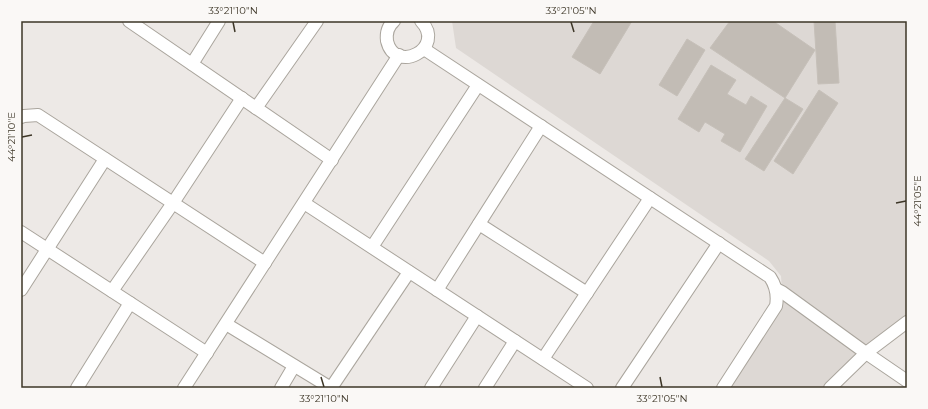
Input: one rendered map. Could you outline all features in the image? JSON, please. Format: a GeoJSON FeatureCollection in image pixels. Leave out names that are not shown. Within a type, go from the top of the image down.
{"type":"FeatureCollection","features":[{"type":"Feature","properties":{"kind":"street"},"geometry":{"type":"LineString","coordinates":[[129,21],[332,160]]}},
{"type":"Feature","properties":{"kind":"street"},"geometry":{"type":"LineString","coordinates":[[192,64],[219,21]]}},
{"type":"Feature","properties":{"kind":"street"},"geometry":{"type":"LineString","coordinates":[[256,108],[316,21]]}},
{"type":"Feature","properties":{"kind":"street"},"geometry":{"type":"LineString","coordinates":[[389,23],[387,36],[393,52],[407,57],[414,56],[424,49],[427,42],[428,34],[426,27],[421,21]]}},
{"type":"Feature","properties":{"kind":"street"},"geometry":{"type":"LineString","coordinates":[[424,49],[719,243],[765,274],[772,281],[776,289],[777,300],[773,312],[723,388]]}},
{"type":"Feature","properties":{"kind":"street"},"geometry":{"type":"LineString","coordinates":[[184,388],[399,55]]}},
{"type":"Feature","properties":{"kind":"street"},"geometry":{"type":"LineString","coordinates":[[372,247],[478,85]]}},
{"type":"Feature","properties":{"kind":"street"},"geometry":{"type":"LineString","coordinates":[[112,291],[173,203],[242,98]]}},
{"type":"Feature","properties":{"kind":"street"},"geometry":{"type":"LineString","coordinates":[[21,117],[38,115],[265,263]]}},
{"type":"Feature","properties":{"kind":"street"},"geometry":{"type":"LineString","coordinates":[[437,290],[541,126]]}},
{"type":"Feature","properties":{"kind":"street"},"geometry":{"type":"LineString","coordinates":[[21,290],[105,159]]}},
{"type":"Feature","properties":{"kind":"street"},"geometry":{"type":"LineString","coordinates":[[543,359],[650,198]]}},
{"type":"Feature","properties":{"kind":"street"},"geometry":{"type":"LineString","coordinates":[[304,203],[543,359],[581,386]]}},
{"type":"Feature","properties":{"kind":"street"},"geometry":{"type":"LineString","coordinates":[[479,224],[587,292]]}},
{"type":"Feature","properties":{"kind":"street"},"geometry":{"type":"LineString","coordinates":[[21,232],[207,353]]}},
{"type":"Feature","properties":{"kind":"street"},"geometry":{"type":"LineString","coordinates":[[622,388],[719,243]]}},
{"type":"Feature","properties":{"kind":"street"},"geometry":{"type":"LineString","coordinates":[[226,324],[331,388],[409,272]]}},
{"type":"Feature","properties":{"kind":"street"},"geometry":{"type":"LineString","coordinates":[[776,289],[907,381]]}},
{"type":"Feature","properties":{"kind":"street"},"geometry":{"type":"LineString","coordinates":[[77,388],[130,303]]}},
{"type":"Feature","properties":{"kind":"street"},"geometry":{"type":"LineString","coordinates":[[431,388],[477,316]]}},
{"type":"Feature","properties":{"kind":"street"},"geometry":{"type":"LineString","coordinates":[[830,388],[866,353],[907,322]]}},
{"type":"Feature","properties":{"kind":"street"},"geometry":{"type":"LineString","coordinates":[[485,388],[515,341]]}},
{"type":"Feature","properties":{"kind":"street"},"geometry":{"type":"LineString","coordinates":[[281,388],[294,366]]}},
{"type":"Feature","properties":{"kind":"shaded area"},"geometry":{"type":"Polygon","coordinates":[[[452,21],[907,21],[907,317],[844,366],[822,388],[729,388],[783,304],[781,276],[769,261],[456,48],[452,21]]]}},
{"type":"Feature","properties":{"kind":"building"},"geometry":{"type":"Polygon","coordinates":[[[594,21],[632,21],[600,74],[572,57],[594,21]]]}},
{"type":"Feature","properties":{"kind":"building"},"geometry":{"type":"Polygon","coordinates":[[[730,21],[773,21],[815,50],[785,98],[710,48],[730,21]]]}},
{"type":"Feature","properties":{"kind":"building"},"geometry":{"type":"Polygon","coordinates":[[[814,21],[835,21],[839,83],[818,84],[814,21]]]}},
{"type":"Feature","properties":{"kind":"building"},"geometry":{"type":"Polygon","coordinates":[[[687,39],[705,50],[677,96],[659,85],[687,39]]]}},
{"type":"Feature","properties":{"kind":"building"},"geometry":{"type":"Polygon","coordinates":[[[711,65],[736,80],[727,94],[746,105],[751,96],[767,106],[740,152],[721,141],[725,134],[705,122],[699,132],[678,119],[711,65]]]}},
{"type":"Feature","properties":{"kind":"building"},"geometry":{"type":"Polygon","coordinates":[[[819,90],[838,103],[793,174],[774,161],[819,90]]]}},
{"type":"Feature","properties":{"kind":"building"},"geometry":{"type":"Polygon","coordinates":[[[785,98],[803,109],[764,171],[745,159],[785,98]]]}}]}
